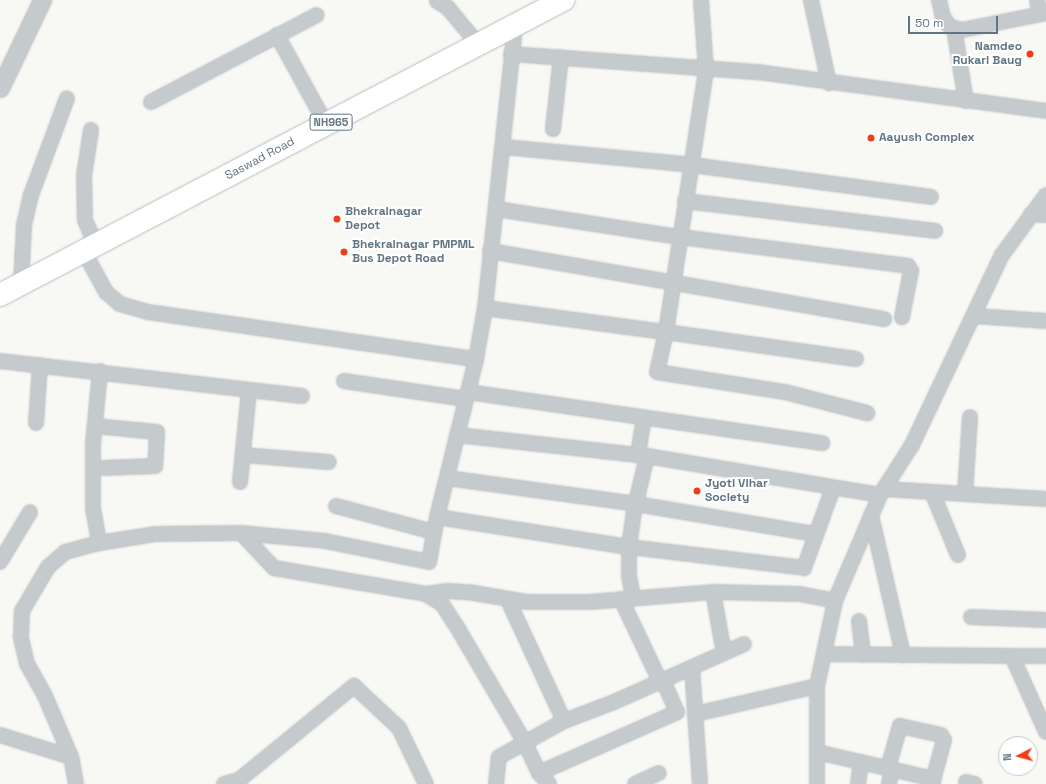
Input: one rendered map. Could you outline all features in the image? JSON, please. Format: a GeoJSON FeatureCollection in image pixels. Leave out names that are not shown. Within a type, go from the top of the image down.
{"type":"FeatureCollection","features":[{"type":"Feature","properties":{"kind":"highway","name":"Saswad Road"},"geometry":{"type":"LineString","coordinates":[[0,295],[563,0]]}},
{"type":"Feature","properties":{"kind":"street"},"geometry":{"type":"LineString","coordinates":[[1,82],[42,0]]}},
{"type":"Feature","properties":{"kind":"street"},"geometry":{"type":"LineString","coordinates":[[701,0],[706,70],[692,165],[685,201],[674,283],[666,332],[657,372],[785,392],[866,414]]}},
{"type":"Feature","properties":{"kind":"street"},"geometry":{"type":"LineString","coordinates":[[811,0],[829,83]]}},
{"type":"Feature","properties":{"kind":"street"},"geometry":{"type":"LineString","coordinates":[[939,0],[943,17],[954,28],[962,30],[1043,14],[1037,0]]}},
{"type":"Feature","properties":{"kind":"street"},"geometry":{"type":"LineString","coordinates":[[437,1],[448,8],[478,44]]}},
{"type":"Feature","properties":{"kind":"street"},"geometry":{"type":"LineString","coordinates":[[151,102],[317,15]]}},
{"type":"Feature","properties":{"kind":"street"},"geometry":{"type":"LineString","coordinates":[[76,784],[71,757],[45,696],[27,664],[21,637],[22,611],[48,567],[65,552],[99,543],[156,534],[241,533],[325,541],[429,562],[437,517],[476,359],[485,308],[515,25]]}},
{"type":"Feature","properties":{"kind":"street"},"geometry":{"type":"LineString","coordinates":[[954,28],[966,101]]}},
{"type":"Feature","properties":{"kind":"street"},"geometry":{"type":"LineString","coordinates":[[277,35],[326,124]]}},
{"type":"Feature","properties":{"kind":"street"},"geometry":{"type":"LineString","coordinates":[[511,54],[706,70],[758,72],[829,83],[1046,111]]}},
{"type":"Feature","properties":{"kind":"street"},"geometry":{"type":"LineString","coordinates":[[553,129],[561,57]]}},
{"type":"Feature","properties":{"kind":"street"},"geometry":{"type":"LineString","coordinates":[[21,283],[24,225],[31,195],[67,98]]}},
{"type":"Feature","properties":{"kind":"street"},"geometry":{"type":"LineString","coordinates":[[90,130],[84,176],[85,220],[90,232],[91,246],[106,292],[120,304],[148,312],[476,359]]}},
{"type":"Feature","properties":{"kind":"street"},"geometry":{"type":"LineString","coordinates":[[503,147],[692,165],[931,197]]}},
{"type":"Feature","properties":{"kind":"street"},"geometry":{"type":"LineString","coordinates":[[817,784],[817,686],[835,601],[882,492],[912,445],[975,316],[1002,255],[1046,195]]}},
{"type":"Feature","properties":{"kind":"street"},"geometry":{"type":"LineString","coordinates":[[685,201],[935,231]]}},
{"type":"Feature","properties":{"kind":"street"},"geometry":{"type":"LineString","coordinates":[[496,209],[680,237],[908,266],[911,271],[902,317]]}},
{"type":"Feature","properties":{"kind":"street"},"geometry":{"type":"LineString","coordinates":[[1031,214],[1046,215]]}},
{"type":"Feature","properties":{"kind":"street"},"geometry":{"type":"LineString","coordinates":[[490,251],[884,318]]}},
{"type":"Feature","properties":{"kind":"street"},"geometry":{"type":"LineString","coordinates":[[485,308],[856,359]]}},
{"type":"Feature","properties":{"kind":"street"},"geometry":{"type":"LineString","coordinates":[[975,316],[1046,321]]}},
{"type":"Feature","properties":{"kind":"street"},"geometry":{"type":"LineString","coordinates":[[0,361],[100,371],[302,396]]}},
{"type":"Feature","properties":{"kind":"street"},"geometry":{"type":"LineString","coordinates":[[36,423],[40,365]]}},
{"type":"Feature","properties":{"kind":"street"},"geometry":{"type":"LineString","coordinates":[[99,543],[93,508],[95,426],[100,371]]}},
{"type":"Feature","properties":{"kind":"street"},"geometry":{"type":"LineString","coordinates":[[344,381],[644,418],[822,444]]}},
{"type":"Feature","properties":{"kind":"street"},"geometry":{"type":"LineString","coordinates":[[240,482],[249,390]]}},
{"type":"Feature","properties":{"kind":"street"},"geometry":{"type":"LineString","coordinates":[[965,494],[970,417]]}},
{"type":"Feature","properties":{"kind":"street"},"geometry":{"type":"LineString","coordinates":[[538,773],[677,712],[661,680],[627,598],[629,575],[628,547],[636,504],[642,456],[644,418]]}},
{"type":"Feature","properties":{"kind":"street"},"geometry":{"type":"LineString","coordinates":[[95,426],[157,432],[155,466],[103,468]]}},
{"type":"Feature","properties":{"kind":"street"},"geometry":{"type":"LineString","coordinates":[[457,435],[642,456],[833,488],[882,492],[932,492],[1046,499]]}},
{"type":"Feature","properties":{"kind":"street"},"geometry":{"type":"LineString","coordinates":[[243,455],[329,462]]}},
{"type":"Feature","properties":{"kind":"street"},"geometry":{"type":"LineString","coordinates":[[447,478],[636,504],[816,534]]}},
{"type":"Feature","properties":{"kind":"street"},"geometry":{"type":"LineString","coordinates":[[437,517],[628,547],[804,568],[833,488]]}},
{"type":"Feature","properties":{"kind":"street"},"geometry":{"type":"LineString","coordinates":[[932,492],[958,555]]}},
{"type":"Feature","properties":{"kind":"street"},"geometry":{"type":"LineString","coordinates":[[336,506],[434,532]]}},
{"type":"Feature","properties":{"kind":"street"},"geometry":{"type":"LineString","coordinates":[[0,562],[30,512]]}},
{"type":"Feature","properties":{"kind":"street"},"geometry":{"type":"LineString","coordinates":[[871,515],[903,655]]}},
{"type":"Feature","properties":{"kind":"street"},"geometry":{"type":"LineString","coordinates":[[241,533],[274,568],[426,594],[448,591],[474,593],[508,600],[590,602],[713,592],[800,594],[835,601]]}},
{"type":"Feature","properties":{"kind":"street"},"geometry":{"type":"LineString","coordinates":[[713,592],[724,653]]}},
{"type":"Feature","properties":{"kind":"street"},"geometry":{"type":"LineString","coordinates":[[426,594],[442,604],[525,743],[538,773],[549,784]]}},
{"type":"Feature","properties":{"kind":"street"},"geometry":{"type":"LineString","coordinates":[[508,600],[564,721]]}},
{"type":"Feature","properties":{"kind":"street"},"geometry":{"type":"LineString","coordinates":[[971,617],[1046,620]]}},
{"type":"Feature","properties":{"kind":"street"},"geometry":{"type":"LineString","coordinates":[[859,621],[863,654]]}},
{"type":"Feature","properties":{"kind":"street"},"geometry":{"type":"LineString","coordinates":[[496,784],[499,757],[564,721],[744,644]]}},
{"type":"Feature","properties":{"kind":"street"},"geometry":{"type":"LineString","coordinates":[[824,654],[1046,656]]}},
{"type":"Feature","properties":{"kind":"street"},"geometry":{"type":"LineString","coordinates":[[1012,656],[1046,732]]}},
{"type":"Feature","properties":{"kind":"street"},"geometry":{"type":"LineString","coordinates":[[692,667],[700,784]]}},
{"type":"Feature","properties":{"kind":"street"},"geometry":{"type":"LineString","coordinates":[[224,784],[239,780],[354,686],[399,728],[426,784]]}},
{"type":"Feature","properties":{"kind":"street"},"geometry":{"type":"LineString","coordinates":[[695,714],[817,686]]}},
{"type":"Feature","properties":{"kind":"street"},"geometry":{"type":"LineString","coordinates":[[817,752],[890,769],[933,782],[944,738],[903,726],[900,728],[890,769],[889,784]]}},
{"type":"Feature","properties":{"kind":"street"},"geometry":{"type":"LineString","coordinates":[[0,735],[71,757]]}},
{"type":"Feature","properties":{"kind":"street"},"geometry":{"type":"LineString","coordinates":[[858,784],[861,762]]}},
{"type":"Feature","properties":{"kind":"street"},"geometry":{"type":"LineString","coordinates":[[635,784],[659,773]]}},
{"type":"Feature","properties":{"kind":"place","name":"Namdeo Rukari Baug"},"geometry":{"type":"Point","coordinates":[1030,54]}},
{"type":"Feature","properties":{"kind":"place","name":"Aayush Complex"},"geometry":{"type":"Point","coordinates":[871,138]}},
{"type":"Feature","properties":{"kind":"place","name":"Bhekrainagar Depot"},"geometry":{"type":"Point","coordinates":[337,219]}},
{"type":"Feature","properties":{"kind":"place","name":"Bhekrainagar PMPML Bus Depot Road"},"geometry":{"type":"Point","coordinates":[344,252]}},
{"type":"Feature","properties":{"kind":"place","name":"Jyoti Vihar Society"},"geometry":{"type":"Point","coordinates":[697,491]}}]}
